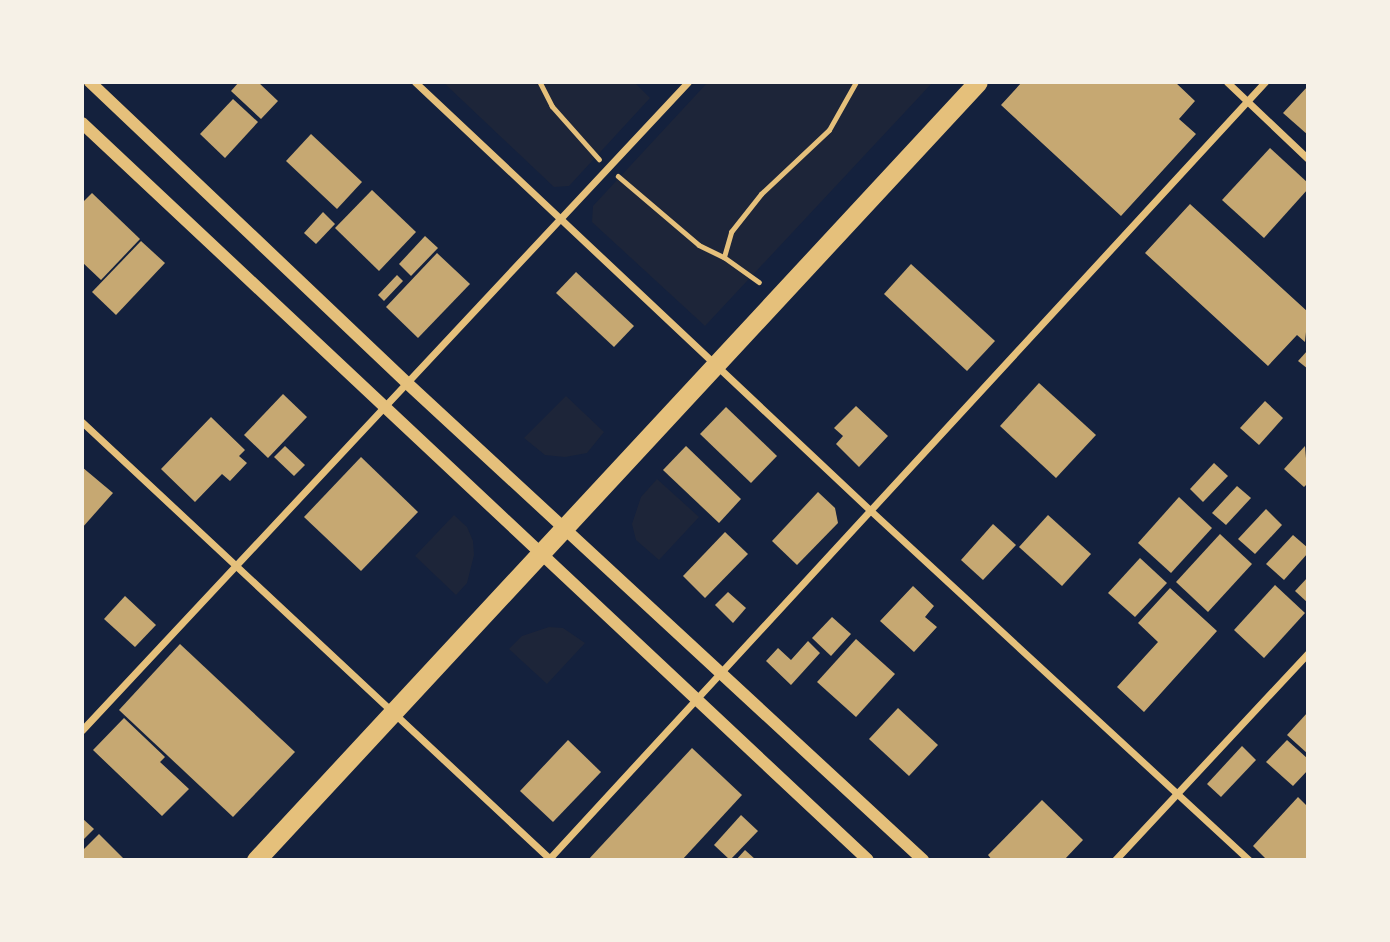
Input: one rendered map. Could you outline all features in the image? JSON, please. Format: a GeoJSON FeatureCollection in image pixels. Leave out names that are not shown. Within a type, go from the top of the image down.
{"type":"FeatureCollection","features":[{"type":"Feature","properties":{"kind":"highway"},"geometry":{"type":"LineString","coordinates":[[256,860],[978,82]]}},
{"type":"Feature","properties":{"kind":"street"},"geometry":{"type":"LineString","coordinates":[[90,82],[407,383],[923,860]]}},
{"type":"Feature","properties":{"kind":"street"},"geometry":{"type":"LineString","coordinates":[[415,82],[871,511],[1249,860]]}},
{"type":"Feature","properties":{"kind":"street"},"geometry":{"type":"LineString","coordinates":[[82,730],[688,82]]}},
{"type":"Feature","properties":{"kind":"street"},"geometry":{"type":"LineString","coordinates":[[1227,82],[1308,159]]}},
{"type":"Feature","properties":{"kind":"street"},"geometry":{"type":"LineString","coordinates":[[82,422],[550,859],[1265,82]]}},
{"type":"Feature","properties":{"kind":"street"},"geometry":{"type":"LineString","coordinates":[[82,123],[868,860]]}},
{"type":"Feature","properties":{"kind":"street"},"geometry":{"type":"LineString","coordinates":[[1115,860],[1308,653]]}},
{"type":"Feature","properties":{"kind":"path"},"geometry":{"type":"LineString","coordinates":[[540,82],[552,106],[608,168],[627,181],[699,245],[724,257],[759,282]]}},
{"type":"Feature","properties":{"kind":"path"},"geometry":{"type":"LineString","coordinates":[[724,257],[731,232],[761,194],[829,130],[856,82]]}},
{"type":"Feature","properties":{"kind":"shaded area"},"geometry":{"type":"Polygon","coordinates":[[[443,82],[634,82],[650,98],[569,186],[554,187],[443,82]]]}},
{"type":"Feature","properties":{"kind":"shaded area"},"geometry":{"type":"Polygon","coordinates":[[[708,82],[933,82],[705,326],[592,222],[593,206],[708,82]]]}},
{"type":"Feature","properties":{"kind":"shaded area"},"geometry":{"type":"Polygon","coordinates":[[[566,396],[604,432],[587,453],[565,457],[545,455],[524,438],[566,396]]]}},
{"type":"Feature","properties":{"kind":"shaded area"},"geometry":{"type":"Polygon","coordinates":[[[657,479],[699,517],[659,560],[636,540],[632,524],[641,497],[657,479]]]}},
{"type":"Feature","properties":{"kind":"shaded area"},"geometry":{"type":"Polygon","coordinates":[[[454,515],[467,527],[473,541],[474,555],[467,583],[456,595],[415,556],[454,515]]]}},
{"type":"Feature","properties":{"kind":"shaded area"},"geometry":{"type":"Polygon","coordinates":[[[549,627],[563,628],[585,643],[547,684],[509,649],[522,636],[549,627]]]}},
{"type":"Feature","properties":{"kind":"building"},"geometry":{"type":"Polygon","coordinates":[[[239,82],[258,82],[278,101],[261,119],[231,91],[239,82]]]}},
{"type":"Feature","properties":{"kind":"building"},"geometry":{"type":"Polygon","coordinates":[[[1022,82],[1175,82],[1195,101],[1179,119],[1196,134],[1121,216],[1001,105],[1022,82]]]}},
{"type":"Feature","properties":{"kind":"building"},"geometry":{"type":"Polygon","coordinates":[[[1308,86],[1308,135],[1283,113],[1308,86]]]}},
{"type":"Feature","properties":{"kind":"building"},"geometry":{"type":"Polygon","coordinates":[[[233,99],[258,122],[225,158],[200,134],[233,99]]]}},
{"type":"Feature","properties":{"kind":"building"},"geometry":{"type":"Polygon","coordinates":[[[311,134],[362,182],[337,209],[286,161],[311,134]]]}},
{"type":"Feature","properties":{"kind":"building"},"geometry":{"type":"Polygon","coordinates":[[[1270,148],[1308,183],[1308,189],[1264,238],[1222,200],[1270,148]]]}},
{"type":"Feature","properties":{"kind":"building"},"geometry":{"type":"Polygon","coordinates":[[[372,190],[416,232],[379,271],[335,228],[372,190]]]}},
{"type":"Feature","properties":{"kind":"building"},"geometry":{"type":"Polygon","coordinates":[[[92,193],[140,239],[101,280],[82,262],[82,203],[92,193]]]}},
{"type":"Feature","properties":{"kind":"building"},"geometry":{"type":"Polygon","coordinates":[[[1190,204],[1308,312],[1305,342],[1297,335],[1268,366],[1145,253],[1190,204]]]}},
{"type":"Feature","properties":{"kind":"building"},"geometry":{"type":"Polygon","coordinates":[[[323,212],[335,224],[316,244],[304,233],[323,212]]]}},
{"type":"Feature","properties":{"kind":"building"},"geometry":{"type":"Polygon","coordinates":[[[425,236],[438,248],[411,276],[399,264],[425,236]]]}},
{"type":"Feature","properties":{"kind":"building"},"geometry":{"type":"Polygon","coordinates":[[[141,241],[165,263],[116,315],[92,292],[141,241]]]}},
{"type":"Feature","properties":{"kind":"building"},"geometry":{"type":"Polygon","coordinates":[[[437,253],[470,284],[418,338],[386,307],[437,253]]]}},
{"type":"Feature","properties":{"kind":"building"},"geometry":{"type":"Polygon","coordinates":[[[911,264],[995,341],[967,371],[884,294],[911,264]]]}},
{"type":"Feature","properties":{"kind":"building"},"geometry":{"type":"Polygon","coordinates":[[[576,272],[634,326],[614,347],[556,293],[576,272]]]}},
{"type":"Feature","properties":{"kind":"building"},"geometry":{"type":"Polygon","coordinates":[[[397,275],[403,281],[384,301],[378,295],[397,275]]]}},
{"type":"Feature","properties":{"kind":"building"},"geometry":{"type":"Polygon","coordinates":[[[1308,350],[1308,369],[1298,361],[1308,350]]]}},
{"type":"Feature","properties":{"kind":"building"},"geometry":{"type":"Polygon","coordinates":[[[1039,383],[1096,435],[1056,478],[1000,426],[1039,383]]]}},
{"type":"Feature","properties":{"kind":"building"},"geometry":{"type":"Polygon","coordinates":[[[283,394],[307,417],[268,458],[244,435],[283,394]]]}},
{"type":"Feature","properties":{"kind":"building"},"geometry":{"type":"Polygon","coordinates":[[[1265,401],[1283,418],[1259,445],[1240,428],[1265,401]]]}},
{"type":"Feature","properties":{"kind":"building"},"geometry":{"type":"Polygon","coordinates":[[[856,406],[888,436],[859,467],[836,444],[843,436],[834,428],[856,406]]]}},
{"type":"Feature","properties":{"kind":"building"},"geometry":{"type":"Polygon","coordinates":[[[726,407],[777,456],[751,483],[700,434],[726,407]]]}},
{"type":"Feature","properties":{"kind":"building"},"geometry":{"type":"Polygon","coordinates":[[[211,417],[245,450],[239,456],[247,463],[230,481],[222,474],[195,502],[161,469],[211,417]]]}},
{"type":"Feature","properties":{"kind":"building"},"geometry":{"type":"Polygon","coordinates":[[[285,446],[305,465],[294,476],[274,457],[285,446]]]}},
{"type":"Feature","properties":{"kind":"building"},"geometry":{"type":"Polygon","coordinates":[[[686,446],[741,499],[719,523],[663,470],[686,446]]]}},
{"type":"Feature","properties":{"kind":"building"},"geometry":{"type":"Polygon","coordinates":[[[1305,446],[1308,483],[1304,487],[1284,469],[1305,446]]]}},
{"type":"Feature","properties":{"kind":"building"},"geometry":{"type":"Polygon","coordinates":[[[361,457],[418,512],[361,571],[304,517],[361,457]]]}},
{"type":"Feature","properties":{"kind":"building"},"geometry":{"type":"Polygon","coordinates":[[[1214,463],[1228,476],[1203,502],[1190,489],[1214,463]]]}},
{"type":"Feature","properties":{"kind":"building"},"geometry":{"type":"Polygon","coordinates":[[[82,467],[113,493],[82,528],[82,467]]]}},
{"type":"Feature","properties":{"kind":"building"},"geometry":{"type":"Polygon","coordinates":[[[1237,486],[1251,498],[1226,525],[1212,513],[1237,486]]]}},
{"type":"Feature","properties":{"kind":"building"},"geometry":{"type":"Polygon","coordinates":[[[818,492],[835,508],[838,523],[797,565],[772,541],[818,492]]]}},
{"type":"Feature","properties":{"kind":"building"},"geometry":{"type":"Polygon","coordinates":[[[1179,497],[1212,528],[1171,573],[1138,543],[1179,497]]]}},
{"type":"Feature","properties":{"kind":"building"},"geometry":{"type":"Polygon","coordinates":[[[1266,509],[1282,525],[1255,554],[1238,539],[1266,509]]]}},
{"type":"Feature","properties":{"kind":"building"},"geometry":{"type":"Polygon","coordinates":[[[1048,515],[1091,554],[1062,586],[1019,547],[1048,515]]]}},
{"type":"Feature","properties":{"kind":"building"},"geometry":{"type":"Polygon","coordinates":[[[993,524],[1016,545],[983,580],[961,560],[993,524]]]}},
{"type":"Feature","properties":{"kind":"building"},"geometry":{"type":"Polygon","coordinates":[[[725,532],[748,554],[705,598],[683,576],[725,532]]]}},
{"type":"Feature","properties":{"kind":"building"},"geometry":{"type":"Polygon","coordinates":[[[1220,534],[1252,564],[1208,612],[1176,582],[1220,534]]]}},
{"type":"Feature","properties":{"kind":"building"},"geometry":{"type":"Polygon","coordinates":[[[1293,535],[1308,548],[1308,553],[1284,580],[1266,564],[1293,535]]]}},
{"type":"Feature","properties":{"kind":"building"},"geometry":{"type":"Polygon","coordinates":[[[1140,558],[1167,583],[1135,617],[1108,593],[1140,558]]]}},
{"type":"Feature","properties":{"kind":"building"},"geometry":{"type":"Polygon","coordinates":[[[1308,577],[1308,603],[1295,591],[1308,577]]]}},
{"type":"Feature","properties":{"kind":"building"},"geometry":{"type":"Polygon","coordinates":[[[1275,585],[1305,613],[1264,658],[1234,630],[1275,585]]]}},
{"type":"Feature","properties":{"kind":"building"},"geometry":{"type":"Polygon","coordinates":[[[913,586],[934,606],[925,617],[937,627],[914,652],[880,621],[913,586]]]}},
{"type":"Feature","properties":{"kind":"building"},"geometry":{"type":"Polygon","coordinates":[[[1170,588],[1217,631],[1144,712],[1117,687],[1158,642],[1138,623],[1170,588]]]}},
{"type":"Feature","properties":{"kind":"building"},"geometry":{"type":"Polygon","coordinates":[[[728,592],[746,608],[733,623],[715,605],[728,592]]]}},
{"type":"Feature","properties":{"kind":"building"},"geometry":{"type":"Polygon","coordinates":[[[125,596],[156,625],[135,647],[104,619],[125,596]]]}},
{"type":"Feature","properties":{"kind":"building"},"geometry":{"type":"Polygon","coordinates":[[[832,617],[851,634],[831,656],[812,638],[832,617]]]}},
{"type":"Feature","properties":{"kind":"building"},"geometry":{"type":"Polygon","coordinates":[[[856,639],[895,674],[856,717],[817,682],[856,639]]]}},
{"type":"Feature","properties":{"kind":"building"},"geometry":{"type":"Polygon","coordinates":[[[808,641],[820,653],[791,685],[766,661],[778,648],[791,660],[808,641]]]}},
{"type":"Feature","properties":{"kind":"building"},"geometry":{"type":"Polygon","coordinates":[[[180,644],[295,752],[233,817],[119,710],[180,644]]]}},
{"type":"Feature","properties":{"kind":"building"},"geometry":{"type":"Polygon","coordinates":[[[898,708],[938,745],[909,776],[869,739],[898,708]]]}},
{"type":"Feature","properties":{"kind":"building"},"geometry":{"type":"Polygon","coordinates":[[[1308,712],[1308,754],[1287,735],[1308,712]]]}},
{"type":"Feature","properties":{"kind":"building"},"geometry":{"type":"Polygon","coordinates":[[[124,718],[165,757],[160,762],[189,789],[162,816],[93,750],[124,718]]]}},
{"type":"Feature","properties":{"kind":"building"},"geometry":{"type":"Polygon","coordinates":[[[568,740],[601,772],[553,822],[520,791],[568,740]]]}},
{"type":"Feature","properties":{"kind":"building"},"geometry":{"type":"Polygon","coordinates":[[[1287,740],[1308,759],[1308,770],[1293,786],[1266,762],[1287,740]]]}},
{"type":"Feature","properties":{"kind":"building"},"geometry":{"type":"Polygon","coordinates":[[[1242,746],[1256,760],[1221,797],[1207,784],[1242,746]]]}},
{"type":"Feature","properties":{"kind":"building"},"geometry":{"type":"Polygon","coordinates":[[[692,748],[742,795],[682,860],[588,860],[692,748]]]}},
{"type":"Feature","properties":{"kind":"building"},"geometry":{"type":"Polygon","coordinates":[[[1298,797],[1308,807],[1308,860],[1267,860],[1253,846],[1298,797]]]}},
{"type":"Feature","properties":{"kind":"building"},"geometry":{"type":"Polygon","coordinates":[[[1042,800],[1083,840],[1064,860],[992,860],[988,855],[1042,800]]]}},
{"type":"Feature","properties":{"kind":"building"},"geometry":{"type":"Polygon","coordinates":[[[741,815],[758,831],[730,860],[714,845],[741,815]]]}},
{"type":"Feature","properties":{"kind":"building"},"geometry":{"type":"Polygon","coordinates":[[[82,818],[94,829],[82,841],[82,818]]]}},
{"type":"Feature","properties":{"kind":"building"},"geometry":{"type":"Polygon","coordinates":[[[99,834],[125,860],[82,860],[82,851],[99,834]]]}},
{"type":"Feature","properties":{"kind":"building"},"geometry":{"type":"Polygon","coordinates":[[[745,850],[756,860],[736,860],[745,850]]]}}]}
